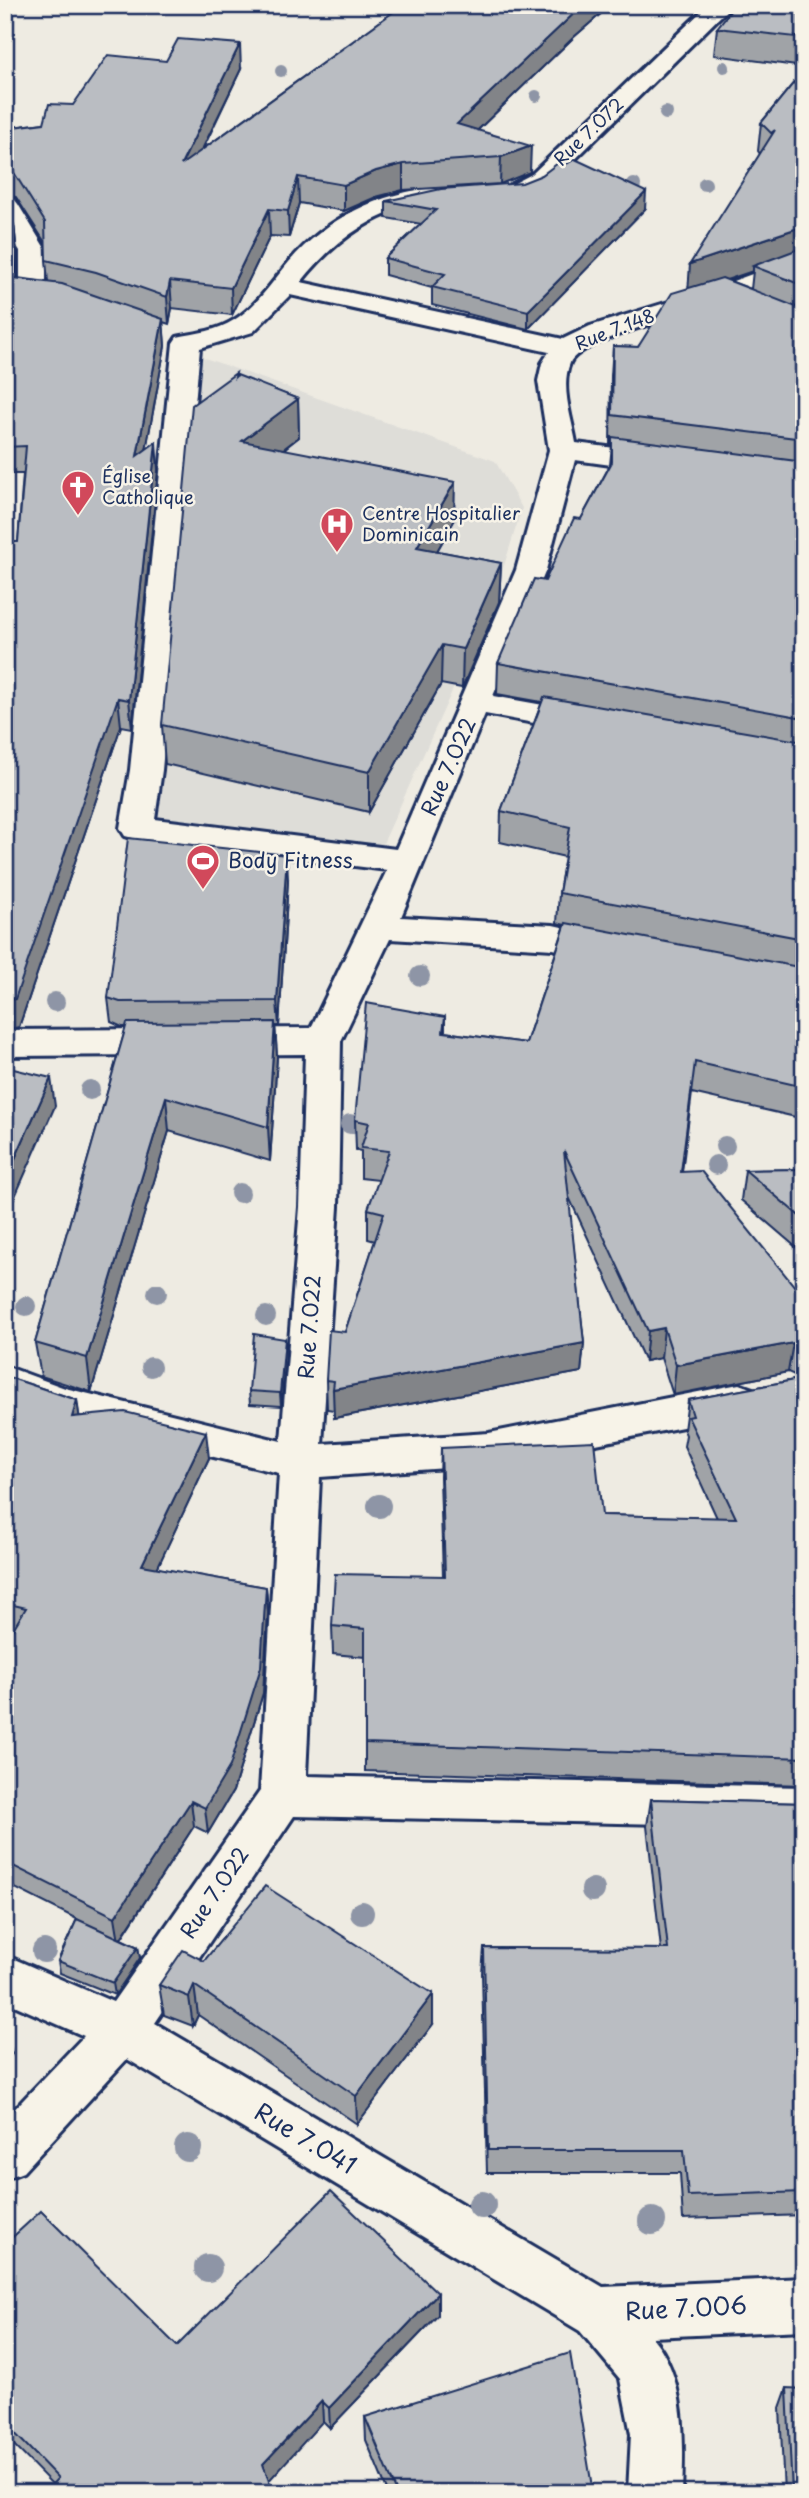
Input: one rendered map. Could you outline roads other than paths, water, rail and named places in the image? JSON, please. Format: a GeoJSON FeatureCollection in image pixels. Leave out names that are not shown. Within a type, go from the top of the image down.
{"type":"FeatureCollection","features":[{"type":"Feature","properties":{"kind":"street","name":"Rue 7.072"},"geometry":{"type":"LineString","coordinates":[[488,194],[522,191],[541,179],[721,5]]}},
{"type":"Feature","properties":{"kind":"street"},"geometry":{"type":"LineString","coordinates":[[407,861],[137,828],[146,770],[175,337],[228,333],[247,324],[284,286],[319,243],[349,221],[383,206],[432,195],[457,194]]}},
{"type":"Feature","properties":{"kind":"street"},"geometry":{"type":"LineString","coordinates":[[5,204],[12,211],[19,235],[33,250],[33,292]]}},
{"type":"Feature","properties":{"kind":"street","name":"Rue 7.148"},"geometry":{"type":"LineString","coordinates":[[563,450],[552,381],[556,363],[566,348],[600,332],[720,295],[804,263]]}},
{"type":"Feature","properties":{"kind":"street"},"geometry":{"type":"LineString","coordinates":[[284,286],[566,348]]}},
{"type":"Feature","properties":{"kind":"street"},"geometry":{"type":"LineString","coordinates":[[5,293],[33,292],[60,299]]}},
{"type":"Feature","properties":{"kind":"street"},"geometry":{"type":"LineString","coordinates":[[720,295],[756,311]]}},
{"type":"Feature","properties":{"kind":"street"},"geometry":{"type":"LineString","coordinates":[[563,450],[683,466]]}},
{"type":"Feature","properties":{"kind":"street","name":"Rue 7.022"},"geometry":{"type":"LineString","coordinates":[[5,2155],[122,2029],[282,1796],[300,1462],[319,1207],[323,1041],[379,926],[531,570],[563,450]]}},
{"type":"Feature","properties":{"kind":"street"},"geometry":{"type":"LineString","coordinates":[[476,703],[613,727]]}},
{"type":"Feature","properties":{"kind":"street"},"geometry":{"type":"LineString","coordinates":[[379,926],[553,937],[645,955]]}},
{"type":"Feature","properties":{"kind":"street"},"geometry":{"type":"LineString","coordinates":[[5,1043],[323,1041]]}},
{"type":"Feature","properties":{"kind":"street"},"geometry":{"type":"LineString","coordinates":[[5,1382],[58,1403],[300,1462],[489,1449],[774,1393]]}},
{"type":"Feature","properties":{"kind":"street"},"geometry":{"type":"LineString","coordinates":[[282,1796],[804,1807]]}},
{"type":"Feature","properties":{"kind":"street","name":"Rue 7.041"},"geometry":{"type":"LineString","coordinates":[[5,1978],[122,2029],[598,2313]]}},
{"type":"Feature","properties":{"kind":"street","name":"Rue 7.006"},"geometry":{"type":"LineString","coordinates":[[598,2313],[804,2304]]}},
{"type":"Feature","properties":{"kind":"street","name":"Rue 7.006"},"geometry":{"type":"LineString","coordinates":[[598,2313],[644,2367],[658,2434],[655,2493]]}},
{"type":"Feature","properties":{"kind":"place","name":"Église Catholique"},"geometry":{"type":"Point","coordinates":[78,517]}},
{"type":"Feature","properties":{"kind":"place","name":"Centre Hospitalier Dominicain"},"geometry":{"type":"Point","coordinates":[337,554]}},
{"type":"Feature","properties":{"kind":"place","name":"Body Fitness"},"geometry":{"type":"Point","coordinates":[203,891]}}]}
